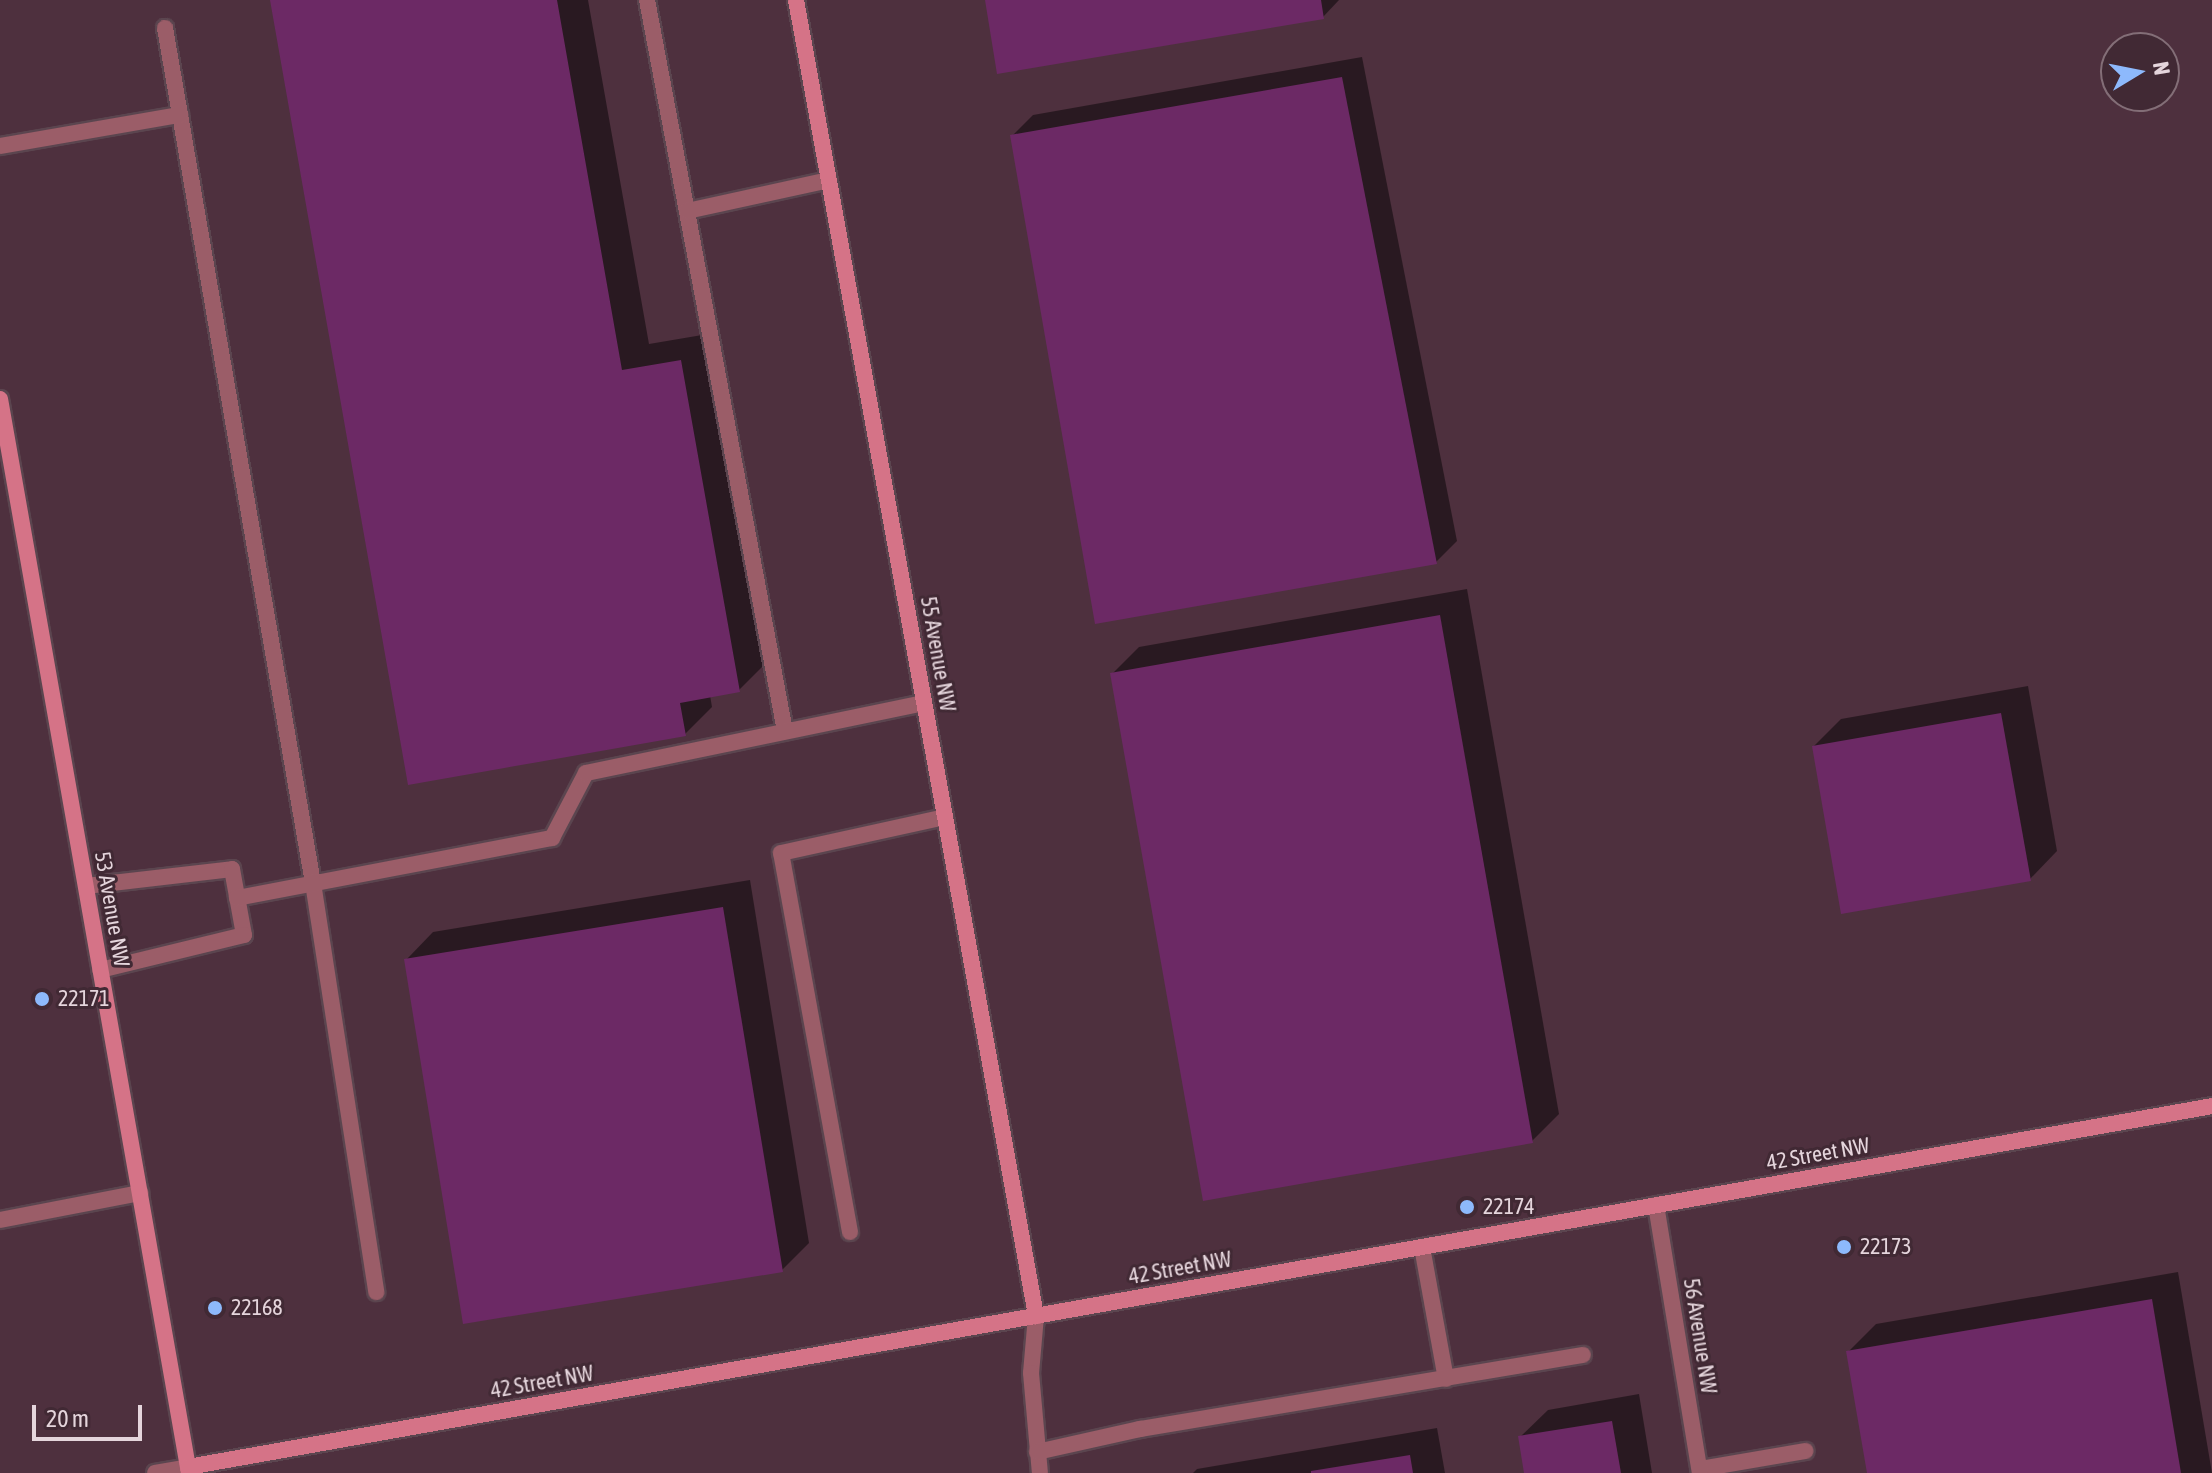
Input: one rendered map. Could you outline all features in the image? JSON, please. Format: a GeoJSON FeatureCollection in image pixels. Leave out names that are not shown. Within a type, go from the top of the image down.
{"type":"FeatureCollection","features":[{"type":"Feature","properties":{"kind":"street"},"geometry":{"type":"LineString","coordinates":[[647,0],[785,731]]}},
{"type":"Feature","properties":{"kind":"street","name":"55 Avenue NW"},"geometry":{"type":"LineString","coordinates":[[796,0],[1036,1316]]}},
{"type":"Feature","properties":{"kind":"street"},"geometry":{"type":"LineString","coordinates":[[165,28],[313,883],[376,1292]]}},
{"type":"Feature","properties":{"kind":"street"},"geometry":{"type":"LineString","coordinates":[[0,146],[180,115]]}},
{"type":"Feature","properties":{"kind":"street"},"geometry":{"type":"LineString","coordinates":[[687,211],[829,180]]}},
{"type":"Feature","properties":{"kind":"street","name":"53 Avenue NW"},"geometry":{"type":"LineString","coordinates":[[0,399],[189,1470]]}},
{"type":"Feature","properties":{"kind":"street"},"geometry":{"type":"LineString","coordinates":[[237,898],[552,838],[586,773],[924,703]]}},
{"type":"Feature","properties":{"kind":"street"},"geometry":{"type":"LineString","coordinates":[[850,1232],[781,853],[945,817]]}},
{"type":"Feature","properties":{"kind":"street"},"geometry":{"type":"LineString","coordinates":[[86,886],[232,869],[244,935],[100,970]]}},
{"type":"Feature","properties":{"kind":"street","name":"42 Street NW"},"geometry":{"type":"LineString","coordinates":[[155,1473],[189,1470],[2212,1106]]}},
{"type":"Feature","properties":{"kind":"street"},"geometry":{"type":"LineString","coordinates":[[0,1220],[140,1193]]}},
{"type":"Feature","properties":{"kind":"street","name":"56 Avenue NW"},"geometry":{"type":"LineString","coordinates":[[1656,1205],[1700,1471]]}},
{"type":"Feature","properties":{"kind":"street"},"geometry":{"type":"LineString","coordinates":[[1422,1247],[1446,1379]]}},
{"type":"Feature","properties":{"kind":"street"},"geometry":{"type":"LineString","coordinates":[[1036,1316],[1031,1373],[1040,1473]]}},
{"type":"Feature","properties":{"kind":"street"},"geometry":{"type":"LineString","coordinates":[[1037,1452],[1140,1429],[1583,1355]]}},
{"type":"Feature","properties":{"kind":"street"},"geometry":{"type":"LineString","coordinates":[[1700,1471],[1805,1451]]}},
{"type":"Feature","properties":{"kind":"shaded area"},"geometry":{"type":"Polygon","coordinates":[[[0,0],[2212,0],[2212,1473],[0,1473],[0,0]]]}},
{"type":"Feature","properties":{"kind":"building"},"geometry":{"type":"Polygon","coordinates":[[[270,0],[557,0],[622,370],[681,360],[740,692],[680,703],[686,736],[408,785],[270,0]]]}},
{"type":"Feature","properties":{"kind":"building"},"geometry":{"type":"Polygon","coordinates":[[[985,0],[1321,0],[1324,19],[997,74],[985,0]]]}},
{"type":"Feature","properties":{"kind":"building"},"geometry":{"type":"Polygon","coordinates":[[[1342,77],[1437,564],[1095,624],[1010,135],[1342,77]]]}},
{"type":"Feature","properties":{"kind":"building"},"geometry":{"type":"Polygon","coordinates":[[[1440,615],[1533,1143],[1203,1201],[1110,673],[1440,615]]]}},
{"type":"Feature","properties":{"kind":"building"},"geometry":{"type":"Polygon","coordinates":[[[2001,713],[2031,881],[1841,914],[1812,746],[2001,713]]]}},
{"type":"Feature","properties":{"kind":"building"},"geometry":{"type":"Polygon","coordinates":[[[723,907],[783,1272],[463,1324],[404,959],[723,907]]]}},
{"type":"Feature","properties":{"kind":"building"},"geometry":{"type":"Polygon","coordinates":[[[2152,1299],[2181,1473],[1867,1473],[1846,1351],[2152,1299]]]}},
{"type":"Feature","properties":{"kind":"building"},"geometry":{"type":"Polygon","coordinates":[[[1612,1421],[1621,1473],[1524,1473],[1518,1436],[1612,1421]]]}},
{"type":"Feature","properties":{"kind":"building"},"geometry":{"type":"Polygon","coordinates":[[[1410,1455],[1413,1473],[1311,1473],[1311,1471],[1410,1455]]]}},
{"type":"Feature","properties":{"kind":"place","name":"22171"},"geometry":{"type":"Point","coordinates":[42,999]}},
{"type":"Feature","properties":{"kind":"place","name":"22174"},"geometry":{"type":"Point","coordinates":[1467,1207]}},
{"type":"Feature","properties":{"kind":"place","name":"22173"},"geometry":{"type":"Point","coordinates":[1844,1247]}},
{"type":"Feature","properties":{"kind":"place","name":"22168"},"geometry":{"type":"Point","coordinates":[215,1308]}}]}
